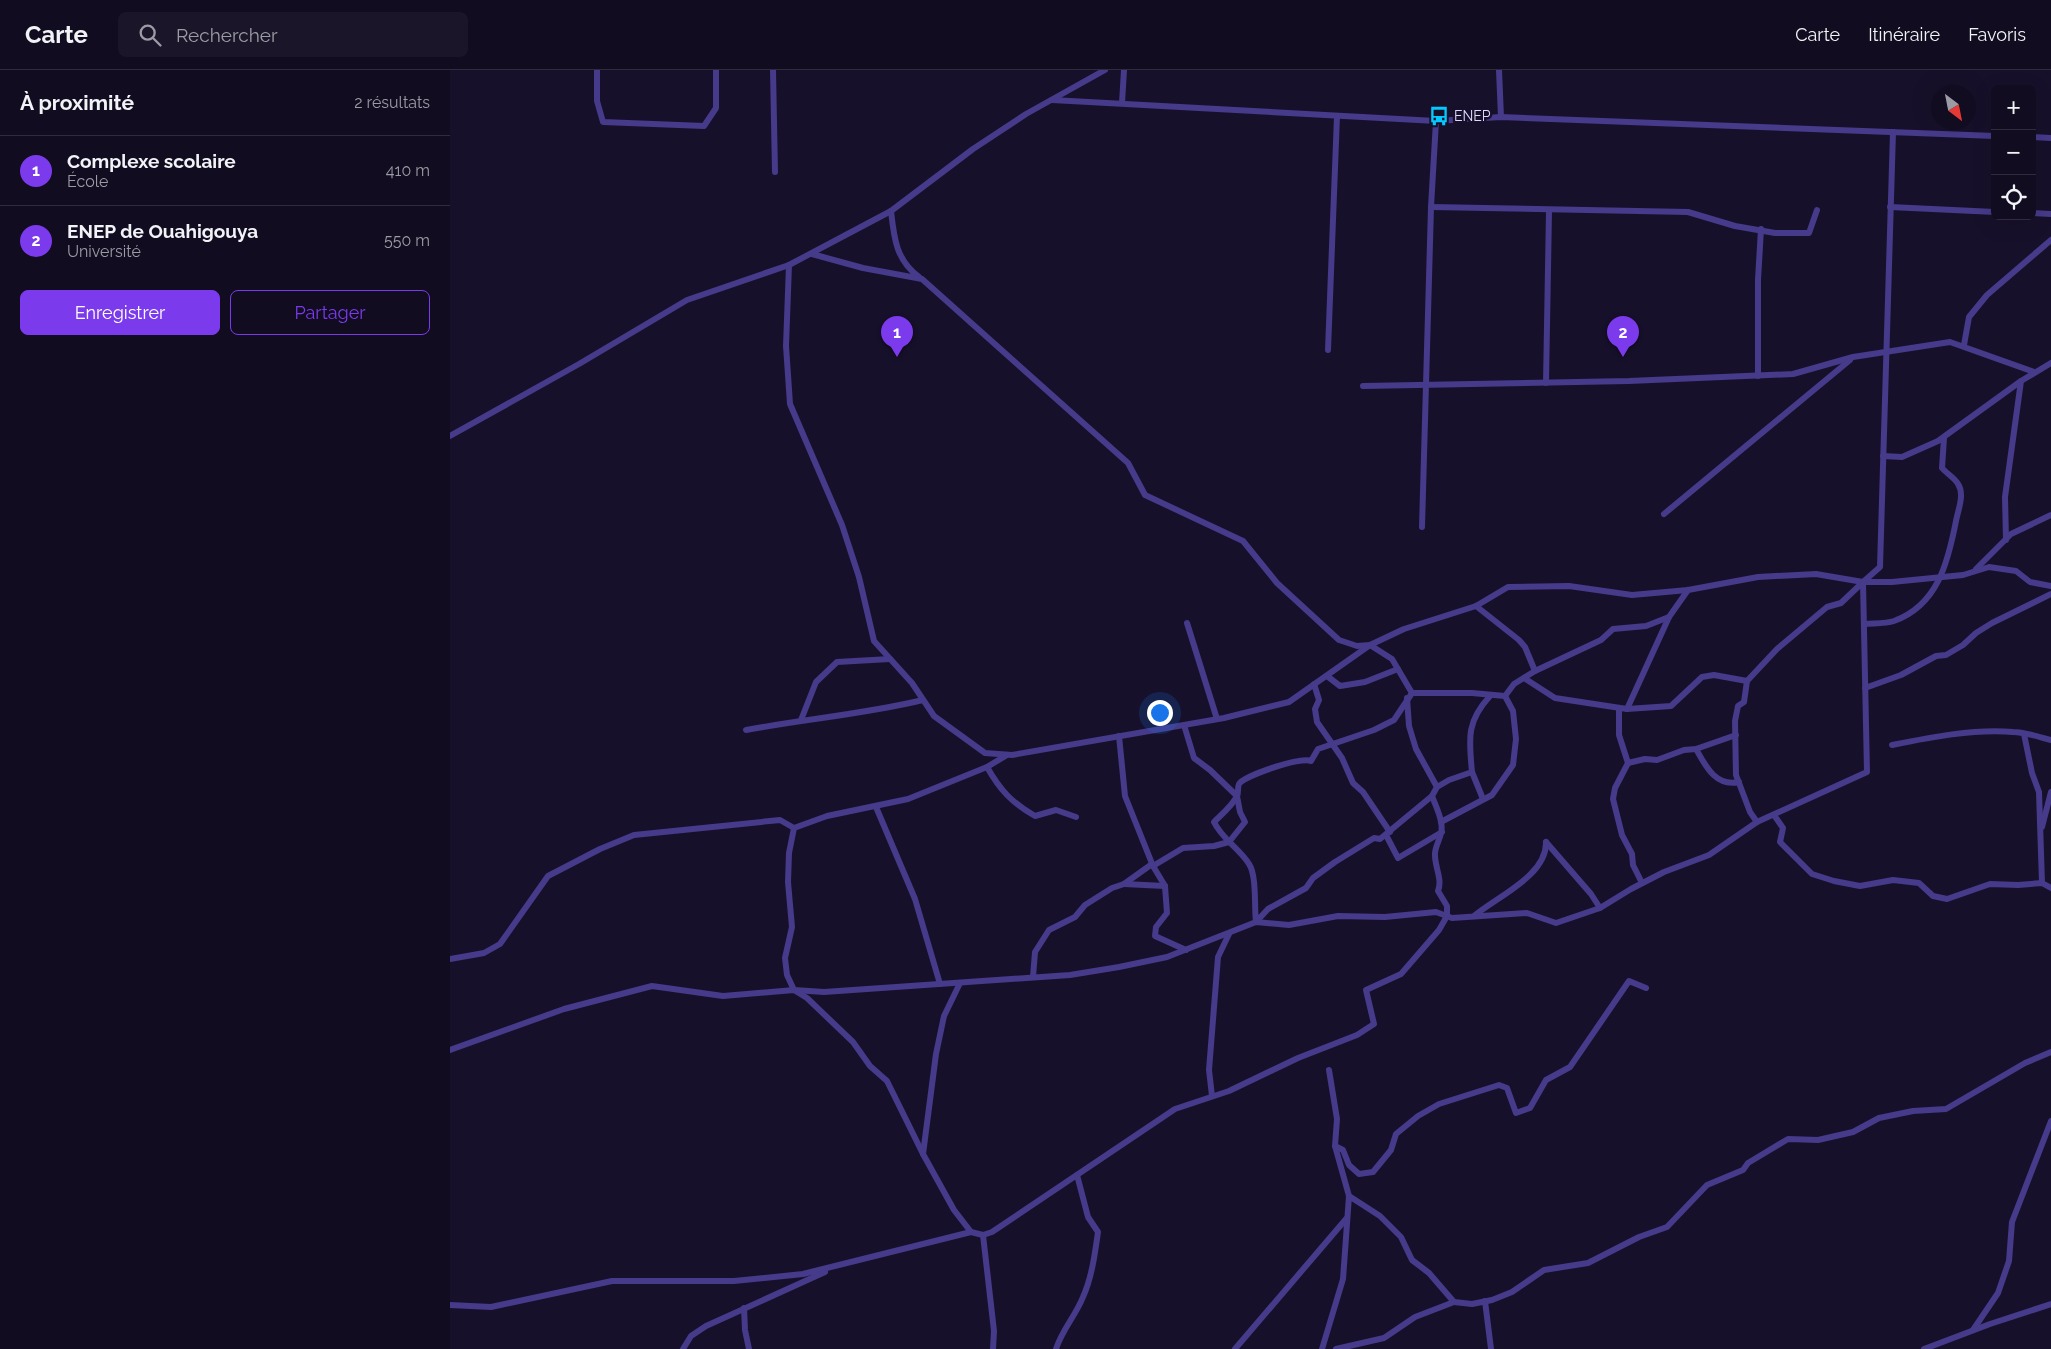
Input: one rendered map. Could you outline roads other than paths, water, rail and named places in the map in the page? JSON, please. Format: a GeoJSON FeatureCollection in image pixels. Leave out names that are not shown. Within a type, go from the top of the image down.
{"type":"FeatureCollection","features":[{"type":"Feature","properties":{"kind":"street"},"geometry":{"type":"LineString","coordinates":[[597,70],[597,101],[603,122],[704,126],[716,108],[716,70]]}},
{"type":"Feature","properties":{"kind":"street"},"geometry":{"type":"LineString","coordinates":[[773,70],[775,172]]}},
{"type":"Feature","properties":{"kind":"street"},"geometry":{"type":"LineString","coordinates":[[450,436],[579,364],[687,300],[789,265],[892,211],[973,149],[1105,70]]}},
{"type":"Feature","properties":{"kind":"street"},"geometry":{"type":"LineString","coordinates":[[1122,103],[1124,70]]}},
{"type":"Feature","properties":{"kind":"street"},"geometry":{"type":"LineString","coordinates":[[1499,70],[1501,117]]}},
{"type":"Feature","properties":{"kind":"street"},"geometry":{"type":"LineString","coordinates":[[1052,100],[1436,121],[1501,117],[1991,136]]}},
{"type":"Feature","properties":{"kind":"street"},"geometry":{"type":"LineString","coordinates":[[1328,350],[1337,116]]}},
{"type":"Feature","properties":{"kind":"street"},"geometry":{"type":"LineString","coordinates":[[1422,527],[1431,207],[1436,121]]}},
{"type":"Feature","properties":{"kind":"street"},"geometry":{"type":"LineString","coordinates":[[1757,822],[1750,812],[1738,782],[1735,768],[1735,721],[1738,706],[1744,702],[1747,681],[1777,649],[1826,607],[1841,603],[1880,567],[1893,132]]}},
{"type":"Feature","properties":{"kind":"street"},"geometry":{"type":"LineString","coordinates":[[2036,138],[2051,138]]}},
{"type":"Feature","properties":{"kind":"street"},"geometry":{"type":"LineString","coordinates":[[1890,206],[1991,212]]}},
{"type":"Feature","properties":{"kind":"street"},"geometry":{"type":"LineString","coordinates":[[1431,207],[1549,211],[1688,212],[1735,226],[1775,232],[1808,232],[1816,210]]}},
{"type":"Feature","properties":{"kind":"street"},"geometry":{"type":"LineString","coordinates":[[892,211],[898,252],[908,268],[1128,463],[1145,495],[1243,541],[1276,583],[1339,640],[1357,646],[1370,645],[1392,659],[1410,695],[1409,726],[1416,749],[1437,788]]}},
{"type":"Feature","properties":{"kind":"street"},"geometry":{"type":"LineString","coordinates":[[1546,383],[1549,211]]}},
{"type":"Feature","properties":{"kind":"street"},"geometry":{"type":"LineString","coordinates":[[2036,213],[2051,214]]}},
{"type":"Feature","properties":{"kind":"street"},"geometry":{"type":"LineString","coordinates":[[1758,376],[1758,280],[1761,230]]}},
{"type":"Feature","properties":{"kind":"street"},"geometry":{"type":"LineString","coordinates":[[1964,345],[1969,317],[1987,296],[2051,240]]}},
{"type":"Feature","properties":{"kind":"street"},"geometry":{"type":"LineString","coordinates":[[812,254],[863,268],[922,279]]}},
{"type":"Feature","properties":{"kind":"street"},"geometry":{"type":"LineString","coordinates":[[789,265],[786,346],[790,404],[842,525],[859,577],[874,641],[912,683],[934,716],[985,753],[1007,755],[1217,720],[1289,702],[1370,645],[1404,629],[1476,606],[1508,587],[1569,586],[1632,595],[1688,590],[1758,577],[1816,574],[1863,582],[1963,575],[1989,567],[2016,571],[2030,582],[2051,586]]}},
{"type":"Feature","properties":{"kind":"street"},"geometry":{"type":"LineString","coordinates":[[1364,386],[1546,383],[1793,374],[1853,357],[1950,342],[1964,345],[2034,372]]}},
{"type":"Feature","properties":{"kind":"street"},"geometry":{"type":"LineString","coordinates":[[1664,514],[1853,357]]}},
{"type":"Feature","properties":{"kind":"street"},"geometry":{"type":"LineString","coordinates":[[1883,456],[1902,457],[1944,438],[2021,381],[2051,363]]}},
{"type":"Feature","properties":{"kind":"street"},"geometry":{"type":"LineString","coordinates":[[2006,540],[2005,497],[2021,381]]}},
{"type":"Feature","properties":{"kind":"street"},"geometry":{"type":"LineString","coordinates":[[1864,624],[1894,621],[1917,609],[1929,598],[1942,577],[1951,548],[1962,494],[1958,483],[1942,468],[1944,438]]}},
{"type":"Feature","properties":{"kind":"street"},"geometry":{"type":"LineString","coordinates":[[1975,570],[2011,534],[2051,514]]}},
{"type":"Feature","properties":{"kind":"street"},"geometry":{"type":"LineString","coordinates":[[1256,922],[1289,925],[1338,916],[1385,917],[1436,912],[1452,918],[1527,913],[1556,923],[1600,908],[1642,883],[1709,855],[1757,822],[1867,772],[1863,582]]}},
{"type":"Feature","properties":{"kind":"street"},"geometry":{"type":"LineString","coordinates":[[1627,709],[1669,617],[1688,590]]}},
{"type":"Feature","properties":{"kind":"street"},"geometry":{"type":"LineString","coordinates":[[1865,688],[1908,672],[1936,656],[1946,655],[1992,623],[2051,594]]}},
{"type":"Feature","properties":{"kind":"street"},"geometry":{"type":"LineString","coordinates":[[1476,606],[1519,640],[1525,647],[1535,671]]}},
{"type":"Feature","properties":{"kind":"street"},"geometry":{"type":"LineString","coordinates":[[1505,696],[1514,684],[1535,671],[1601,640],[1613,629],[1646,626],[1669,617]]}},
{"type":"Feature","properties":{"kind":"street"},"geometry":{"type":"LineString","coordinates":[[1187,623],[1217,720]]}},
{"type":"Feature","properties":{"kind":"street"},"geometry":{"type":"LineString","coordinates":[[801,720],[816,682],[837,662],[890,659]]}},
{"type":"Feature","properties":{"kind":"street"},"geometry":{"type":"LineString","coordinates":[[1327,676],[1340,686],[1365,682],[1398,669]]}},
{"type":"Feature","properties":{"kind":"street"},"geometry":{"type":"LineString","coordinates":[[1524,678],[1555,698],[1627,709],[1671,706],[1702,677],[1714,675],[1747,681]]}},
{"type":"Feature","properties":{"kind":"street"},"geometry":{"type":"LineString","coordinates":[[1314,684],[1319,700],[1315,709],[1317,722],[1331,745],[1342,758],[1353,783],[1363,792],[1388,833],[1398,858],[1442,832]]}},
{"type":"Feature","properties":{"kind":"street"},"geometry":{"type":"LineString","coordinates":[[1410,695],[1472,693],[1505,696]]}},
{"type":"Feature","properties":{"kind":"street"},"geometry":{"type":"LineString","coordinates":[[1033,977],[1035,952],[1049,930],[1075,917],[1085,905],[1112,888],[1124,884],[1182,848],[1214,846],[1229,842],[1245,822],[1240,812],[1237,796],[1239,785],[1246,777],[1264,773],[1287,762],[1311,761],[1318,749],[1374,730],[1394,720],[1410,695]]}},
{"type":"Feature","properties":{"kind":"street"},"geometry":{"type":"LineString","coordinates":[[1483,799],[1472,772],[1469,740],[1472,722],[1478,710],[1490,696]]}},
{"type":"Feature","properties":{"kind":"street"},"geometry":{"type":"LineString","coordinates":[[1441,822],[1492,795],[1513,765],[1516,739],[1513,712],[1505,696]]}},
{"type":"Feature","properties":{"kind":"street"},"geometry":{"type":"LineString","coordinates":[[746,730],[801,720],[879,711],[923,700]]}},
{"type":"Feature","properties":{"kind":"street"},"geometry":{"type":"LineString","coordinates":[[1619,708],[1619,735],[1628,763],[1615,788],[1613,799],[1622,835],[1632,854],[1633,865],[1642,883]]}},
{"type":"Feature","properties":{"kind":"street"},"geometry":{"type":"LineString","coordinates":[[1184,725],[1194,758],[1210,770],[1237,796]]}},
{"type":"Feature","properties":{"kind":"street"},"geometry":{"type":"LineString","coordinates":[[1892,745],[1943,734],[2014,732],[2051,740]]}},
{"type":"Feature","properties":{"kind":"street"},"geometry":{"type":"LineString","coordinates":[[2024,734],[2038,792],[2042,883]]}},
{"type":"Feature","properties":{"kind":"street"},"geometry":{"type":"LineString","coordinates":[[1628,763],[1645,759],[1657,760],[1736,735]]}},
{"type":"Feature","properties":{"kind":"street"},"geometry":{"type":"LineString","coordinates":[[1119,736],[1125,796],[1152,865],[1165,886],[1167,912],[1156,927],[1155,936],[1186,950]]}},
{"type":"Feature","properties":{"kind":"street"},"geometry":{"type":"LineString","coordinates":[[1696,749],[1705,765],[1719,780],[1730,784],[1738,782]]}},
{"type":"Feature","properties":{"kind":"street"},"geometry":{"type":"LineString","coordinates":[[794,828],[826,816],[858,809],[876,808],[908,800],[987,767],[1007,755]]}},
{"type":"Feature","properties":{"kind":"street"},"geometry":{"type":"LineString","coordinates":[[987,767],[994,780],[1014,804],[1035,816],[1056,810],[1076,817]]}},
{"type":"Feature","properties":{"kind":"street"},"geometry":{"type":"LineString","coordinates":[[450,1050],[564,1009],[652,986],[723,996],[794,990],[824,992],[1070,975],[1167,957],[1256,922],[1268,909],[1306,888],[1313,878],[1351,850],[1374,838],[1380,839],[1432,796],[1437,788],[1448,780],[1472,772]]}},
{"type":"Feature","properties":{"kind":"street"},"geometry":{"type":"LineString","coordinates":[[2040,833],[2051,792]]}},
{"type":"Feature","properties":{"kind":"street"},"geometry":{"type":"LineString","coordinates":[[1237,796],[1214,822],[1250,865],[1256,922]]}},
{"type":"Feature","properties":{"kind":"street"},"geometry":{"type":"LineString","coordinates":[[450,1305],[492,1307],[612,1281],[734,1282],[803,1274],[971,1232],[983,1235],[992,1232],[1176,1109],[1229,1091],[1258,1075],[1357,1035],[1374,1024],[1366,990],[1401,974],[1439,930],[1447,916],[1447,906],[1438,891],[1440,883],[1435,865],[1434,851],[1442,832],[1441,822],[1432,796]]}},
{"type":"Feature","properties":{"kind":"street"},"geometry":{"type":"LineString","coordinates":[[876,808],[915,899],[940,984]]}},
{"type":"Feature","properties":{"kind":"street"},"geometry":{"type":"LineString","coordinates":[[1774,815],[1783,828],[1780,842],[1812,874],[1834,881],[1860,886],[1893,880],[1919,883],[1933,896],[1947,899],[1990,884],[2018,885],[2042,883],[2051,888]]}},
{"type":"Feature","properties":{"kind":"street"},"geometry":{"type":"LineString","coordinates":[[450,960],[484,953],[500,944],[548,876],[600,849],[634,836],[780,820],[794,828]]}},
{"type":"Feature","properties":{"kind":"street"},"geometry":{"type":"LineString","coordinates":[[794,828],[789,853],[788,882],[792,927],[785,958],[788,975],[794,990],[807,998],[853,1042],[870,1066],[887,1081],[923,1154],[954,1210],[971,1232]]}},
{"type":"Feature","properties":{"kind":"street"},"geometry":{"type":"LineString","coordinates":[[1473,917],[1529,876],[1546,852],[1546,842],[1591,894],[1600,908]]}},
{"type":"Feature","properties":{"kind":"street"},"geometry":{"type":"LineString","coordinates":[[1124,884],[1165,886]]}},
{"type":"Feature","properties":{"kind":"street"},"geometry":{"type":"LineString","coordinates":[[1212,1096],[1209,1070],[1218,957],[1228,934]]}},
{"type":"Feature","properties":{"kind":"street"},"geometry":{"type":"LineString","coordinates":[[1335,1146],[1343,1150],[1349,1165],[1359,1174],[1374,1172],[1391,1150],[1396,1134],[1418,1116],[1438,1104],[1499,1085],[1507,1088],[1516,1112],[1530,1108],[1546,1080],[1570,1067],[1629,981],[1646,988]]}},
{"type":"Feature","properties":{"kind":"street"},"geometry":{"type":"LineString","coordinates":[[923,1154],[936,1054],[944,1016],[960,982]]}},
{"type":"Feature","properties":{"kind":"street"},"geometry":{"type":"LineString","coordinates":[[1336,1349],[1384,1338],[1414,1317],[1454,1302],[1472,1304],[1512,1292],[1544,1270],[1588,1263],[1639,1237],[1667,1227],[1707,1185],[1742,1170],[1748,1162],[1788,1139],[1818,1140],[1853,1132],[1878,1118],[1913,1111],[1946,1109],[2024,1063],[2051,1052]]}},
{"type":"Feature","properties":{"kind":"street"},"geometry":{"type":"LineString","coordinates":[[1322,1349],[1343,1280],[1348,1196],[1335,1146],[1337,1119],[1329,1070]]}},
{"type":"Feature","properties":{"kind":"street"},"geometry":{"type":"LineString","coordinates":[[1973,1330],[1998,1293],[2009,1261],[2012,1222],[2051,1121]]}},
{"type":"Feature","properties":{"kind":"street"},"geometry":{"type":"LineString","coordinates":[[1056,1349],[1060,1338],[1084,1297],[1095,1257],[1098,1232],[1088,1218],[1077,1175]]}},
{"type":"Feature","properties":{"kind":"street"},"geometry":{"type":"LineString","coordinates":[[1348,1196],[1361,1202],[1380,1216],[1401,1237],[1412,1260],[1429,1273],[1454,1302]]}},
{"type":"Feature","properties":{"kind":"street"},"geometry":{"type":"LineString","coordinates":[[1234,1349],[1346,1219]]}},
{"type":"Feature","properties":{"kind":"street"},"geometry":{"type":"LineString","coordinates":[[983,1235],[994,1331],[993,1349]]}},
{"type":"Feature","properties":{"kind":"street"},"geometry":{"type":"LineString","coordinates":[[683,1349],[691,1336],[706,1326],[839,1266]]}},
{"type":"Feature","properties":{"kind":"street"},"geometry":{"type":"LineString","coordinates":[[1485,1301],[1492,1349]]}},
{"type":"Feature","properties":{"kind":"street"},"geometry":{"type":"LineString","coordinates":[[1924,1349],[1973,1330],[2051,1304]]}},
{"type":"Feature","properties":{"kind":"street"},"geometry":{"type":"LineString","coordinates":[[744,1308],[745,1330],[749,1349]]}},
{"type":"Feature","properties":{"kind":"place","name":"ENEP"},"geometry":{"type":"Point","coordinates":[1439,116]}},
{"type":"Feature","properties":{"kind":"place","name":"Complexe scolaire"},"geometry":{"type":"Point","coordinates":[897,357]}},
{"type":"Feature","properties":{"kind":"place","name":"ENEP de Ouahigouya"},"geometry":{"type":"Point","coordinates":[1623,357]}}]}
